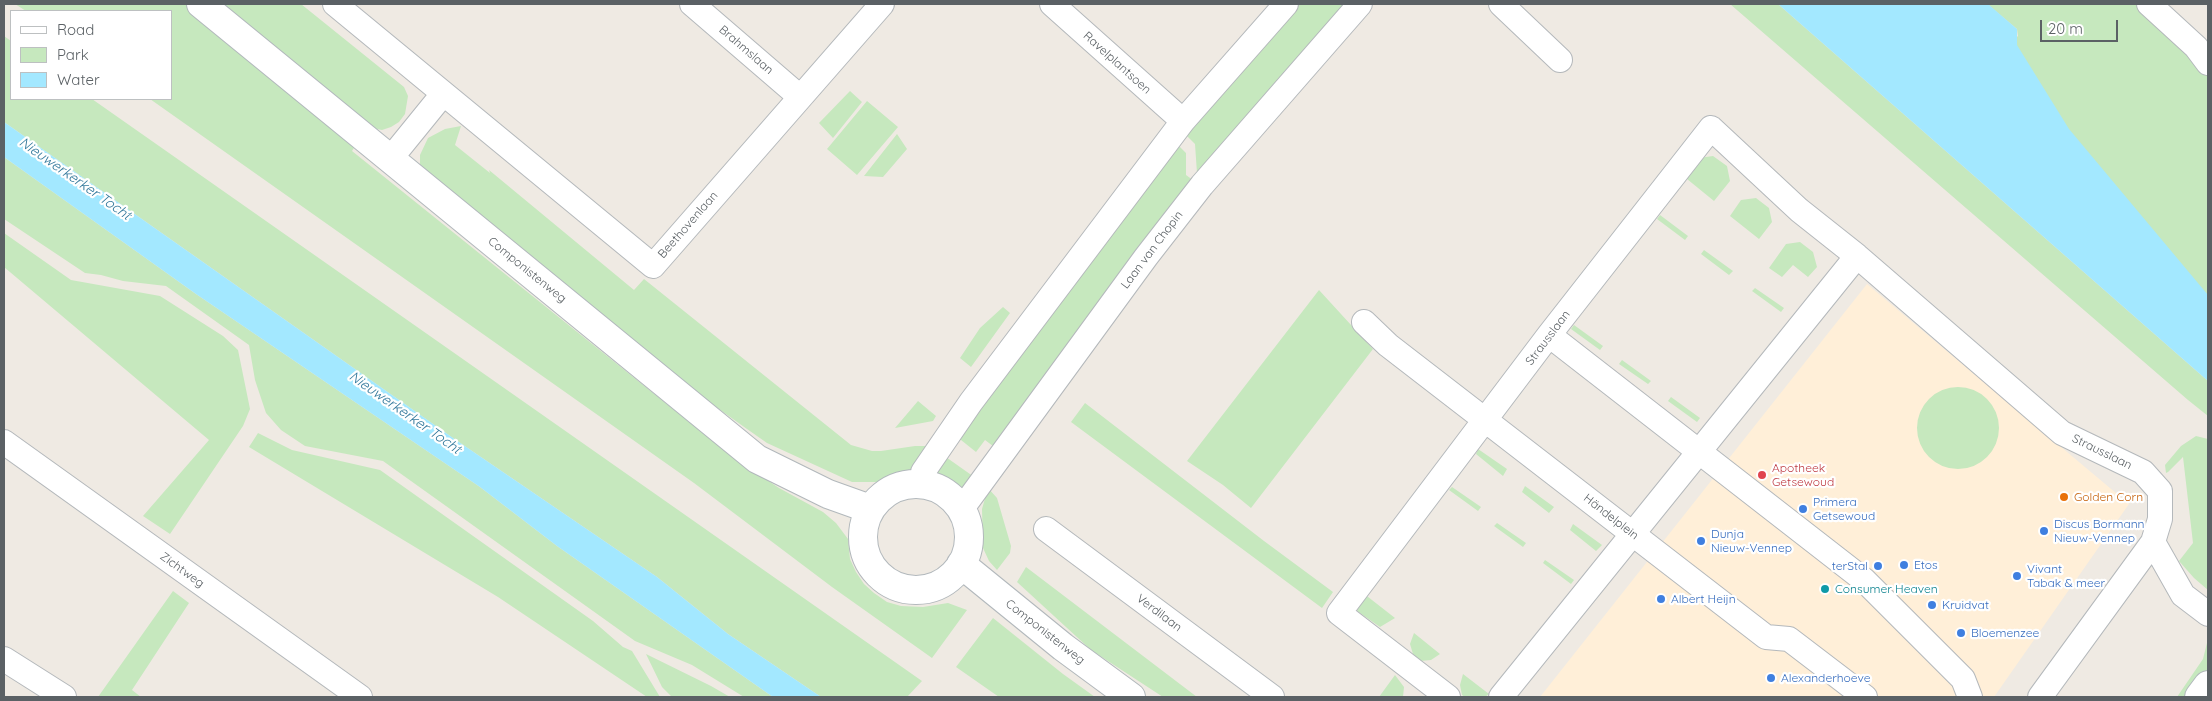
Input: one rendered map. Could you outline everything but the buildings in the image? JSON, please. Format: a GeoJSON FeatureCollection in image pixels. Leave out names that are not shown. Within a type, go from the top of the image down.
{"type":"FeatureCollection","features":[{"type":"Feature","properties":{"kind":"main road","name":"Componistenweg"},"geometry":{"type":"LineString","coordinates":[[201,4],[756,459],[828,494],[870,509]]}},
{"type":"Feature","properties":{"kind":"main road"},"geometry":{"type":"LineString","coordinates":[[911,484],[927,485],[940,490],[952,499],[961,510],[966,523],[968,537],[966,551],[961,564],[950,577],[936,586],[920,590],[904,589],[888,582],[876,572],[867,558],[863,541],[864,525],[870,509],[881,497],[895,488],[911,484]]}},
{"type":"Feature","properties":{"kind":"main road","name":"Componistenweg"},"geometry":{"type":"LineString","coordinates":[[961,564],[1063,647],[1131,697]]}},
{"type":"Feature","properties":{"kind":"main road"},"geometry":{"type":"LineString","coordinates":[[2199,697],[2208,685]]}},
{"type":"Feature","properties":{"kind":"street","name":"Beethovenlaan"},"geometry":{"type":"LineString","coordinates":[[336,4],[653,266],[882,4]]}},
{"type":"Feature","properties":{"kind":"street","name":"Brahmslaan"},"geometry":{"type":"LineString","coordinates":[[692,4],[800,97]]}},
{"type":"Feature","properties":{"kind":"street","name":"Ravelplantsoen"},"geometry":{"type":"LineString","coordinates":[[1052,4],[1183,121]]}},
{"type":"Feature","properties":{"kind":"street"},"geometry":{"type":"LineString","coordinates":[[927,485],[922,472],[940,444],[1183,121],[1286,4]]}},
{"type":"Feature","properties":{"kind":"street","name":"Laan van Chopin"},"geometry":{"type":"LineString","coordinates":[[961,510],[1168,228],[1202,185],[1360,4]]}},
{"type":"Feature","properties":{"kind":"street"},"geometry":{"type":"LineString","coordinates":[[1501,4],[1560,60]]}},
{"type":"Feature","properties":{"kind":"street"},"geometry":{"type":"LineString","coordinates":[[2150,4],[2196,47],[2208,63]]}},
{"type":"Feature","properties":{"kind":"street"},"geometry":{"type":"LineString","coordinates":[[391,158],[443,94]]}},
{"type":"Feature","properties":{"kind":"street","name":"Strausslaan"},"geometry":{"type":"LineString","coordinates":[[1448,697],[1424,690],[1339,613],[1486,421],[1549,335],[1711,128],[1799,210],[1857,256],[2062,433],[2143,472],[2160,491],[2160,519],[2153,542],[2040,697]]}},
{"type":"Feature","properties":{"kind":"street"},"geometry":{"type":"LineString","coordinates":[[1501,697],[1857,256]]}},
{"type":"Feature","properties":{"kind":"street","name":"Händelplein"},"geometry":{"type":"LineString","coordinates":[[1364,322],[1388,345],[1766,637],[1789,639],[1865,697]]}},
{"type":"Feature","properties":{"kind":"street"},"geometry":{"type":"LineString","coordinates":[[1549,335],[1864,580],[1963,680],[1970,697]]}},
{"type":"Feature","properties":{"kind":"street","name":"Zichtweg"},"geometry":{"type":"LineString","coordinates":[[4,442],[360,697]]}},
{"type":"Feature","properties":{"kind":"street","name":"Verdilaan"},"geometry":{"type":"LineString","coordinates":[[1046,530],[1272,697]]}},
{"type":"Feature","properties":{"kind":"street"},"geometry":{"type":"LineString","coordinates":[[2153,542],[2183,595],[2208,614]]}},
{"type":"Feature","properties":{"kind":"street"},"geometry":{"type":"LineString","coordinates":[[4,659],[64,697]]}},
{"type":"Feature","properties":{"kind":"shaded area"},"geometry":{"type":"Polygon","coordinates":[[[1867,284],[2129,504],[1994,697],[1540,697],[1867,284]]]}},
{"type":"Feature","properties":{"kind":"green space"},"geometry":{"type":"Polygon","coordinates":[[[15,4],[301,4],[404,87],[408,96],[405,114],[399,122],[382,130],[367,127],[352,151],[734,458],[779,488],[823,512],[836,523],[848,539],[850,559],[856,572],[864,584],[874,593],[887,602],[901,606],[923,607],[948,603],[967,610],[932,658],[832,587],[694,483],[151,100],[172,100],[172,10],[24,10],[15,4]]]}},
{"type":"Feature","properties":{"kind":"green space"},"geometry":{"type":"Polygon","coordinates":[[[1300,4],[1351,4],[1202,177],[1197,173],[1195,144],[1187,136],[1186,132],[1300,4]]]}},
{"type":"Feature","properties":{"kind":"green space"},"geometry":{"type":"Polygon","coordinates":[[[1730,4],[1778,4],[2208,381],[2208,416],[2188,400],[1730,4]]]}},
{"type":"Feature","properties":{"kind":"green space"},"geometry":{"type":"Polygon","coordinates":[[[1987,4],[2142,4],[2200,61],[2208,75],[2208,304],[2013,66],[2007,46],[2018,36],[2017,29],[1987,4]]]}},
{"type":"Feature","properties":{"kind":"green space"},"geometry":{"type":"Polygon","coordinates":[[[4,36],[10,40],[10,100],[93,100],[922,681],[907,697],[821,697],[728,634],[657,577],[453,438],[4,122],[4,36]]]}},
{"type":"Feature","properties":{"kind":"green space"},"geometry":{"type":"Polygon","coordinates":[[[850,91],[862,102],[833,138],[819,123],[850,91]]]}},
{"type":"Feature","properties":{"kind":"green space"},"geometry":{"type":"Polygon","coordinates":[[[867,101],[898,127],[857,175],[827,149],[867,101]]]}},
{"type":"Feature","properties":{"kind":"green space"},"geometry":{"type":"Polygon","coordinates":[[[461,126],[455,145],[490,173],[489,170],[634,290],[644,279],[851,445],[872,451],[931,446],[912,471],[890,475],[878,482],[852,482],[767,443],[671,375],[424,173],[420,165],[420,155],[428,138],[445,129],[461,126]]]}},
{"type":"Feature","properties":{"kind":"green space"},"geometry":{"type":"Polygon","coordinates":[[[897,134],[907,149],[883,177],[864,176],[897,134]]]}},
{"type":"Feature","properties":{"kind":"green space"},"geometry":{"type":"Polygon","coordinates":[[[1176,143],[1186,153],[1186,175],[1197,183],[997,449],[985,440],[976,452],[956,436],[1176,143]]]}},
{"type":"Feature","properties":{"kind":"green space"},"geometry":{"type":"Polygon","coordinates":[[[1713,156],[1727,166],[1730,181],[1714,201],[1687,179],[1699,158],[1713,156]]]}},
{"type":"Feature","properties":{"kind":"green space"},"geometry":{"type":"Polygon","coordinates":[[[4,157],[196,294],[480,487],[557,546],[773,697],[744,697],[692,665],[635,641],[383,461],[305,446],[281,430],[266,413],[255,380],[249,345],[166,286],[123,281],[85,273],[4,219],[4,157]]]}},
{"type":"Feature","properties":{"kind":"green space"},"geometry":{"type":"Polygon","coordinates":[[[1756,198],[1769,208],[1772,222],[1759,239],[1730,216],[1741,200],[1756,198]]]}},
{"type":"Feature","properties":{"kind":"green space"},"geometry":{"type":"Polygon","coordinates":[[[1660,215],[1688,236],[1685,240],[1657,219],[1660,215]]]}},
{"type":"Feature","properties":{"kind":"green space"},"geometry":{"type":"Polygon","coordinates":[[[4,233],[71,280],[160,296],[223,336],[238,350],[250,409],[243,426],[170,534],[143,516],[209,440],[4,267],[4,233]]]}},
{"type":"Feature","properties":{"kind":"green space"},"geometry":{"type":"Polygon","coordinates":[[[1800,242],[1813,252],[1817,267],[1808,277],[1793,265],[1782,277],[1769,268],[1786,244],[1800,242]]]}},
{"type":"Feature","properties":{"kind":"green space"},"geometry":{"type":"Polygon","coordinates":[[[1704,250],[1733,271],[1729,275],[1701,254],[1704,250]]]}},
{"type":"Feature","properties":{"kind":"green space"},"geometry":{"type":"Polygon","coordinates":[[[1755,288],[1784,308],[1781,312],[1752,291],[1755,288]]]}},
{"type":"Feature","properties":{"kind":"green space"},"geometry":{"type":"Polygon","coordinates":[[[1319,290],[1373,349],[1251,508],[1223,485],[1187,461],[1319,290]]]}},
{"type":"Feature","properties":{"kind":"green space"},"geometry":{"type":"Polygon","coordinates":[[[1003,307],[1010,313],[971,367],[960,358],[980,328],[1003,307]]]}},
{"type":"Feature","properties":{"kind":"green space"},"geometry":{"type":"Polygon","coordinates":[[[1574,325],[1603,346],[1600,350],[1571,329],[1574,325]]]}},
{"type":"Feature","properties":{"kind":"green space"},"geometry":{"type":"Polygon","coordinates":[[[1622,360],[1651,381],[1648,384],[1619,364],[1622,360]]]}},
{"type":"Feature","properties":{"kind":"green space"},"geometry":{"type":"Polygon","coordinates":[[[1958,387],[1974,390],[1987,399],[1996,412],[1999,428],[1996,444],[1987,457],[1974,466],[1958,469],[1942,466],[1929,457],[1920,444],[1917,428],[1920,412],[1929,399],[1942,390],[1958,387]]]}},
{"type":"Feature","properties":{"kind":"green space"},"geometry":{"type":"Polygon","coordinates":[[[1671,397],[1700,418],[1697,422],[1668,401],[1671,397]]]}},
{"type":"Feature","properties":{"kind":"green space"},"geometry":{"type":"Polygon","coordinates":[[[918,401],[936,416],[933,421],[895,428],[918,401]]]}},
{"type":"Feature","properties":{"kind":"green space"},"geometry":{"type":"Polygon","coordinates":[[[1085,403],[1333,592],[1322,608],[1071,422],[1085,403]]]}},
{"type":"Feature","properties":{"kind":"green space"},"geometry":{"type":"Polygon","coordinates":[[[258,433],[292,450],[380,470],[593,621],[623,647],[632,651],[660,697],[647,697],[498,597],[249,447],[258,433]]]}},
{"type":"Feature","properties":{"kind":"green space"},"geometry":{"type":"Polygon","coordinates":[[[2196,436],[2208,439],[2208,590],[2179,561],[2193,543],[2183,457],[2166,473],[2165,465],[2181,446],[2196,436]]]}},
{"type":"Feature","properties":{"kind":"green space"},"geometry":{"type":"Polygon","coordinates":[[[1478,449],[1507,469],[1503,476],[1476,454],[1478,449]]]}},
{"type":"Feature","properties":{"kind":"green space"},"geometry":{"type":"Polygon","coordinates":[[[943,455],[977,479],[966,493],[948,478],[933,473],[943,455]]]}},
{"type":"Feature","properties":{"kind":"green space"},"geometry":{"type":"Polygon","coordinates":[[[1525,486],[1554,507],[1549,513],[1522,492],[1525,486]]]}},
{"type":"Feature","properties":{"kind":"green space"},"geometry":{"type":"Polygon","coordinates":[[[1452,487],[1481,507],[1478,511],[1449,490],[1452,487]]]}},
{"type":"Feature","properties":{"kind":"green space"},"geometry":{"type":"Polygon","coordinates":[[[988,488],[997,498],[1011,546],[1010,553],[997,570],[989,561],[983,548],[982,509],[988,488]]]}},
{"type":"Feature","properties":{"kind":"green space"},"geometry":{"type":"Polygon","coordinates":[[[1497,523],[1526,543],[1523,547],[1494,526],[1497,523]]]}},
{"type":"Feature","properties":{"kind":"green space"},"geometry":{"type":"Polygon","coordinates":[[[1573,524],[1602,545],[1596,551],[1570,530],[1573,524]]]}},
{"type":"Feature","properties":{"kind":"green space"},"geometry":{"type":"Polygon","coordinates":[[[1545,560],[1574,580],[1571,584],[1543,563],[1545,560]]]}},
{"type":"Feature","properties":{"kind":"green space"},"geometry":{"type":"Polygon","coordinates":[[[1026,567],[1197,697],[1163,697],[1091,650],[1017,582],[1026,567]]]}},
{"type":"Feature","properties":{"kind":"green space"},"geometry":{"type":"Polygon","coordinates":[[[173,591],[189,603],[132,690],[141,697],[98,697],[173,591]]]}},
{"type":"Feature","properties":{"kind":"green space"},"geometry":{"type":"Polygon","coordinates":[[[1363,593],[1395,618],[1380,627],[1357,611],[1363,593]]]}},
{"type":"Feature","properties":{"kind":"green space"},"geometry":{"type":"Polygon","coordinates":[[[993,618],[1095,697],[999,697],[956,667],[993,618]]]}},
{"type":"Feature","properties":{"kind":"green space"},"geometry":{"type":"Polygon","coordinates":[[[1414,633],[1440,654],[1431,660],[1420,661],[1413,654],[1410,644],[1414,633]]]}},
{"type":"Feature","properties":{"kind":"green space"},"geometry":{"type":"Polygon","coordinates":[[[2208,639],[2208,673],[2191,697],[2177,697],[2203,659],[2208,639]]]}},
{"type":"Feature","properties":{"kind":"green space"},"geometry":{"type":"Polygon","coordinates":[[[646,654],[730,697],[672,697],[662,687],[646,654]]]}},
{"type":"Feature","properties":{"kind":"green space"},"geometry":{"type":"Polygon","coordinates":[[[1463,674],[1489,694],[1485,697],[1465,697],[1462,695],[1460,685],[1463,674]]]}},
{"type":"Feature","properties":{"kind":"green space"},"geometry":{"type":"Polygon","coordinates":[[[1395,675],[1404,687],[1403,697],[1379,697],[1395,675]]]}},
{"type":"Feature","properties":{"kind":"water"},"geometry":{"type":"Polygon","coordinates":[[[1778,4],[1988,4],[2017,29],[2017,45],[2069,129],[2208,295],[2208,381],[1778,4]]]}},
{"type":"Feature","properties":{"kind":"water","name":"Nieuwerkerker Tocht"},"geometry":{"type":"Polygon","coordinates":[[[4,122],[453,438],[657,577],[728,634],[821,697],[773,697],[557,546],[480,487],[196,294],[4,157],[4,122]]]}},
{"type":"Feature","properties":{"kind":"place","name":"Apotheek Getsewoud"},"geometry":{"type":"Point","coordinates":[1762,475]}},
{"type":"Feature","properties":{"kind":"place","name":"Golden Corn"},"geometry":{"type":"Point","coordinates":[2064,497]}},
{"type":"Feature","properties":{"kind":"place","name":"Primera Getsewoud"},"geometry":{"type":"Point","coordinates":[1803,509]}},
{"type":"Feature","properties":{"kind":"place","name":"Discus Bormann Nieuw-Vennep"},"geometry":{"type":"Point","coordinates":[2044,531]}},
{"type":"Feature","properties":{"kind":"place","name":"Dunja Nieuw-Vennep"},"geometry":{"type":"Point","coordinates":[1701,541]}},
{"type":"Feature","properties":{"kind":"place","name":"Etos"},"geometry":{"type":"Point","coordinates":[1904,565]}},
{"type":"Feature","properties":{"kind":"place","name":"terStal"},"geometry":{"type":"Point","coordinates":[1878,566]}},
{"type":"Feature","properties":{"kind":"place","name":"Vivant Tabak & meer"},"geometry":{"type":"Point","coordinates":[2017,576]}},
{"type":"Feature","properties":{"kind":"place","name":"Consumer Heaven"},"geometry":{"type":"Point","coordinates":[1825,589]}},
{"type":"Feature","properties":{"kind":"place","name":"Albert Heijn"},"geometry":{"type":"Point","coordinates":[1661,599]}},
{"type":"Feature","properties":{"kind":"place","name":"Kruidvat"},"geometry":{"type":"Point","coordinates":[1932,605]}},
{"type":"Feature","properties":{"kind":"place","name":"Bloemenzee"},"geometry":{"type":"Point","coordinates":[1961,633]}},
{"type":"Feature","properties":{"kind":"place","name":"Alexanderhoeve"},"geometry":{"type":"Point","coordinates":[1771,678]}}]}
